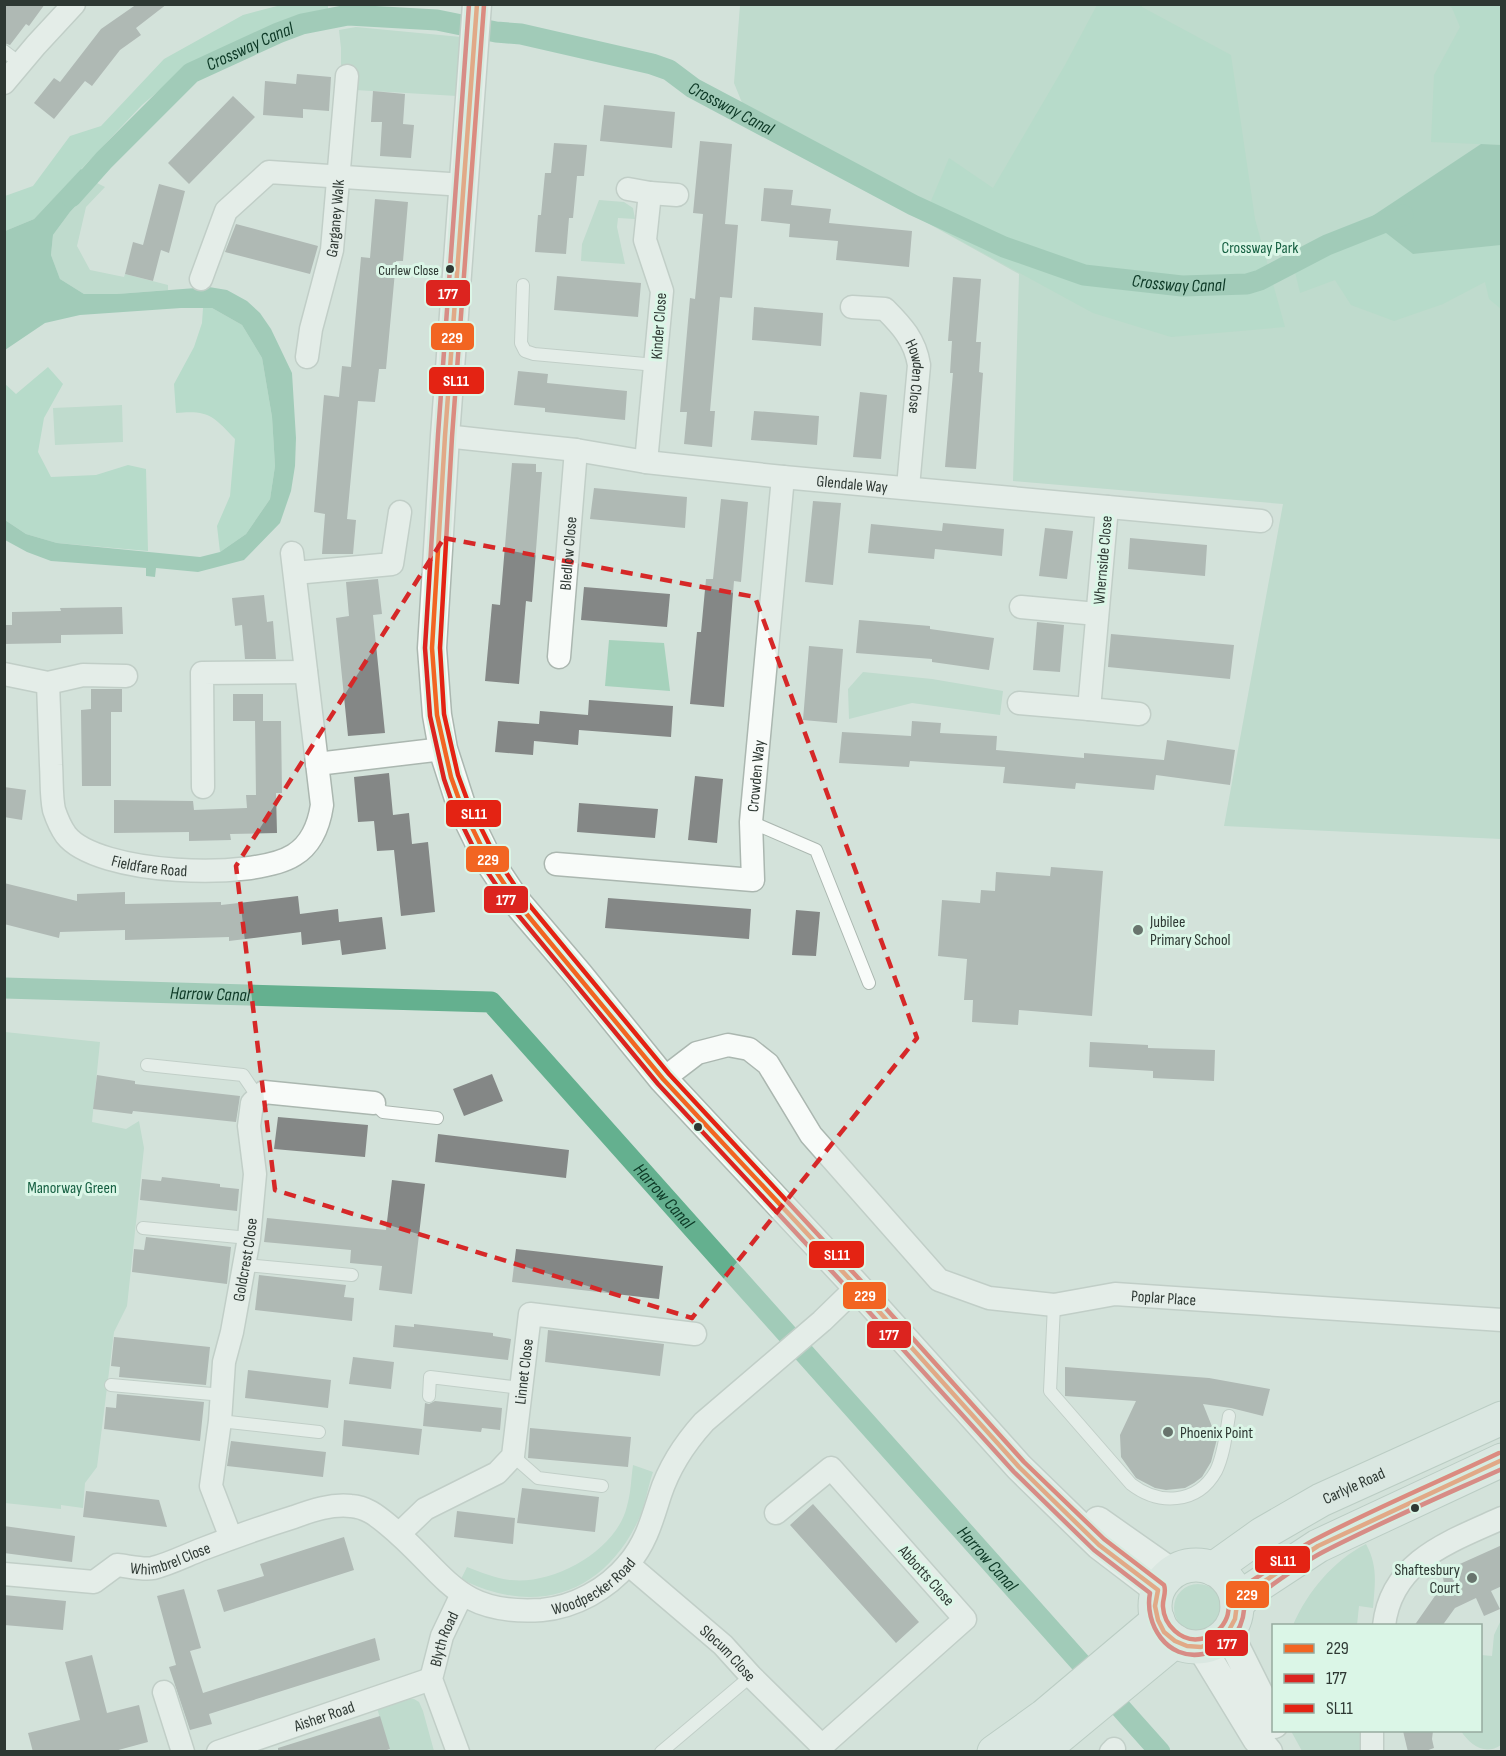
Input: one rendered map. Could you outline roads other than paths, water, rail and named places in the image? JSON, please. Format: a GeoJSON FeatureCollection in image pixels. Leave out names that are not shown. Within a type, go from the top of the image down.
{"type":"FeatureCollection","features":[{"type":"Feature","properties":{"kind":"main road","name":"Carlyle Road"},"geometry":{"type":"LineString","coordinates":[[1213,1569],[1262,1534],[1321,1500],[1502,1418]]}},
{"type":"Feature","properties":{"kind":"main road"},"geometry":{"type":"LineString","coordinates":[[1190,1615],[1254,1588],[1318,1546],[1502,1460]]}},
{"type":"Feature","properties":{"kind":"main road"},"geometry":{"type":"LineString","coordinates":[[994,1752],[1047,1735],[1116,1672],[1190,1615],[1230,1584],[1225,1577],[1213,1569],[1194,1565],[1185,1567],[1190,1615]]}},
{"type":"Feature","properties":{"kind":"street"},"geometry":{"type":"LineString","coordinates":[[4,83],[13,57],[74,4]]}},
{"type":"Feature","properties":{"kind":"street"},"geometry":{"type":"LineString","coordinates":[[477,4],[445,436],[432,648],[434,693],[444,749],[461,805],[486,858],[514,900],[578,974],[663,1079],[857,1287],[1019,1467],[1190,1615],[1272,1721]]}},
{"type":"Feature","properties":{"kind":"street","name":"Garganey Walk"},"geometry":{"type":"LineString","coordinates":[[306,357],[332,250],[347,76]]}},
{"type":"Feature","properties":{"kind":"street"},"geometry":{"type":"LineString","coordinates":[[201,279],[226,211],[269,172],[464,185]]}},
{"type":"Feature","properties":{"kind":"street","name":"Kinder Close"},"geometry":{"type":"LineString","coordinates":[[646,462],[662,291],[645,240],[639,191],[677,195]]}},
{"type":"Feature","properties":{"kind":"street","name":"Howden Close"},"geometry":{"type":"LineString","coordinates":[[852,307],[885,309],[901,325],[916,350],[919,365],[908,487]]}},
{"type":"Feature","properties":{"kind":"street","name":"Glendale Way"},"geometry":{"type":"LineString","coordinates":[[445,436],[576,450],[646,462],[783,477],[1261,521]]}},
{"type":"Feature","properties":{"kind":"street","name":"Bledlow Close"},"geometry":{"type":"LineString","coordinates":[[559,657],[576,450]]}},
{"type":"Feature","properties":{"kind":"street","name":"Crowden Way"},"geometry":{"type":"LineString","coordinates":[[556,864],[753,880],[751,822],[783,477]]}},
{"type":"Feature","properties":{"kind":"street","name":"Whernside Close"},"geometry":{"type":"LineString","coordinates":[[1089,709],[1107,507]]}},
{"type":"Feature","properties":{"kind":"street","name":"Fieldfare Road"},"geometry":{"type":"LineString","coordinates":[[48,682],[54,810],[67,835],[86,852],[137,865],[189,871],[247,868],[286,859],[305,846],[317,827],[322,805],[294,563],[392,564],[400,512]]}},
{"type":"Feature","properties":{"kind":"street","name":"Whernside Close"},"geometry":{"type":"LineString","coordinates":[[1021,607],[1097,614]]}},
{"type":"Feature","properties":{"kind":"street"},"geometry":{"type":"LineString","coordinates":[[202,787],[202,673],[306,672]]}},
{"type":"Feature","properties":{"kind":"street"},"geometry":{"type":"LineString","coordinates":[[4,674],[48,682],[83,675],[126,676]]}},
{"type":"Feature","properties":{"kind":"street"},"geometry":{"type":"LineString","coordinates":[[1019,703],[1139,714]]}},
{"type":"Feature","properties":{"kind":"street"},"geometry":{"type":"LineString","coordinates":[[317,764],[444,749]]}},
{"type":"Feature","properties":{"kind":"street","name":"Poplar Place"},"geometry":{"type":"LineString","coordinates":[[663,1079],[697,1053],[728,1045],[749,1049],[768,1064],[811,1135],[939,1280],[989,1298],[1054,1305],[1115,1294],[1502,1320]]}},
{"type":"Feature","properties":{"kind":"street"},"geometry":{"type":"LineString","coordinates":[[258,1097],[264,1092],[374,1103]]}},
{"type":"Feature","properties":{"kind":"street","name":"Goldcrest Close"},"geometry":{"type":"LineString","coordinates":[[231,1538],[211,1486],[223,1395],[224,1362],[232,1332],[249,1238],[255,1174],[249,1126],[252,1103],[258,1097]]}},
{"type":"Feature","properties":{"kind":"street","name":"Woodpecker Road"},"geometry":{"type":"LineString","coordinates":[[231,1538],[325,1507],[341,1505],[366,1509],[399,1534],[438,1574],[462,1594],[476,1602],[492,1608],[519,1611],[548,1609],[571,1604],[593,1594],[611,1582],[645,1542],[665,1482],[689,1438],[704,1422],[822,1321],[857,1287]]}},
{"type":"Feature","properties":{"kind":"street","name":"Linnet Close"},"geometry":{"type":"LineString","coordinates":[[513,1456],[530,1314],[695,1334]]}},
{"type":"Feature","properties":{"kind":"street"},"geometry":{"type":"LineString","coordinates":[[399,1534],[425,1509],[497,1473],[513,1456]]}},
{"type":"Feature","properties":{"kind":"street","name":"Abbotts Close"},"geometry":{"type":"LineString","coordinates":[[776,1513],[831,1468],[965,1619],[822,1746]]}},
{"type":"Feature","properties":{"kind":"street"},"geometry":{"type":"LineString","coordinates":[[1383,1624],[1390,1596],[1412,1565],[1426,1555],[1502,1518]]}},
{"type":"Feature","properties":{"kind":"street","name":"Whimbrel Close"},"geometry":{"type":"LineString","coordinates":[[4,1574],[94,1582],[117,1565],[151,1569],[231,1538]]}},
{"type":"Feature","properties":{"kind":"street","name":"Slocum Close"},"geometry":{"type":"LineString","coordinates":[[628,1564],[723,1645],[822,1746]]}},
{"type":"Feature","properties":{"kind":"street","name":"Blyth Road"},"geometry":{"type":"LineString","coordinates":[[458,1752],[431,1678],[442,1636],[462,1594]]}},
{"type":"Feature","properties":{"kind":"street"},"geometry":{"type":"LineString","coordinates":[[1190,1615],[1257,1739],[1268,1752]]}},
{"type":"Feature","properties":{"kind":"street","name":"Aisher Road"},"geometry":{"type":"LineString","coordinates":[[218,1752],[431,1678]]}},
{"type":"Feature","properties":{"kind":"street"},"geometry":{"type":"LineString","coordinates":[[164,1692],[183,1752]]}},
{"type":"Feature","properties":{"kind":"street"},"geometry":{"type":"LineString","coordinates":[[1276,1732],[1282,1752]]}},
{"type":"Feature","properties":{"kind":"street"},"geometry":{"type":"LineString","coordinates":[[1372,1732],[1372,1752]]}},
{"type":"Feature","properties":{"kind":"lane"},"geometry":{"type":"LineString","coordinates":[[523,285],[521,343],[525,351],[534,354],[656,365]]}},
{"type":"Feature","properties":{"kind":"lane"},"geometry":{"type":"LineString","coordinates":[[751,822],[816,850],[869,983]]}},
{"type":"Feature","properties":{"kind":"lane"},"geometry":{"type":"LineString","coordinates":[[147,1065],[243,1075],[258,1097]]}},
{"type":"Feature","properties":{"kind":"lane"},"geometry":{"type":"LineString","coordinates":[[374,1103],[384,1112],[437,1118]]}},
{"type":"Feature","properties":{"kind":"lane"},"geometry":{"type":"LineString","coordinates":[[143,1228],[249,1238]]}},
{"type":"Feature","properties":{"kind":"lane"},"geometry":{"type":"LineString","coordinates":[[245,1265],[352,1275]]}},
{"type":"Feature","properties":{"kind":"lane"},"geometry":{"type":"LineString","coordinates":[[1054,1305],[1050,1391],[1131,1484],[1143,1494],[1156,1498],[1182,1497],[1205,1485],[1215,1473],[1219,1463],[1229,1416]]}},
{"type":"Feature","properties":{"kind":"lane"},"geometry":{"type":"LineString","coordinates":[[429,1396],[430,1377],[521,1388]]}},
{"type":"Feature","properties":{"kind":"lane"},"geometry":{"type":"LineString","coordinates":[[111,1385],[223,1395]]}},
{"type":"Feature","properties":{"kind":"lane"},"geometry":{"type":"LineString","coordinates":[[220,1421],[319,1432]]}},
{"type":"Feature","properties":{"kind":"lane"},"geometry":{"type":"LineString","coordinates":[[513,1456],[538,1478],[602,1486]]}},
{"type":"Feature","properties":{"kind":"lane"},"geometry":{"type":"LineString","coordinates":[[661,1752],[751,1676]]}},
{"type":"Feature","properties":{"kind":"waterway","name":"Crossway Canal"},"geometry":{"type":"LineString","coordinates":[[71,197],[104,160],[191,73],[302,24],[348,15],[437,20],[496,32],[521,34],[652,64],[669,70],[693,88],[913,205],[1004,247],[1084,275],[1182,286],[1247,284],[1260,280],[1327,245],[1403,215]]}},
{"type":"Feature","properties":{"kind":"waterway","name":"Harrow Canal"},"geometry":{"type":"LineString","coordinates":[[4,988],[491,1002],[1160,1752]]}},
{"type":"Feature","properties":{"kind":"place","name":"Curlew Close"},"geometry":{"type":"Point","coordinates":[450,269]}},
{"type":"Feature","properties":{"kind":"place","name":"Jubilee Primary School"},"geometry":{"type":"Point","coordinates":[1138,930]}},
{"type":"Feature","properties":{"kind":"place","name":"Phoenix Point"},"geometry":{"type":"Point","coordinates":[1168,1432]}},
{"type":"Feature","properties":{"kind":"place","name":"Shaftesbury Court"},"geometry":{"type":"Point","coordinates":[1472,1578]}},
{"type":"Feature","properties":{"kind":"park label","name":"Crossway Park"},"geometry":{"type":"Point","coordinates":[1260,247]}},
{"type":"Feature","properties":{"kind":"park label","name":"Manorway Green"},"geometry":{"type":"Point","coordinates":[72,1187]}}]}
